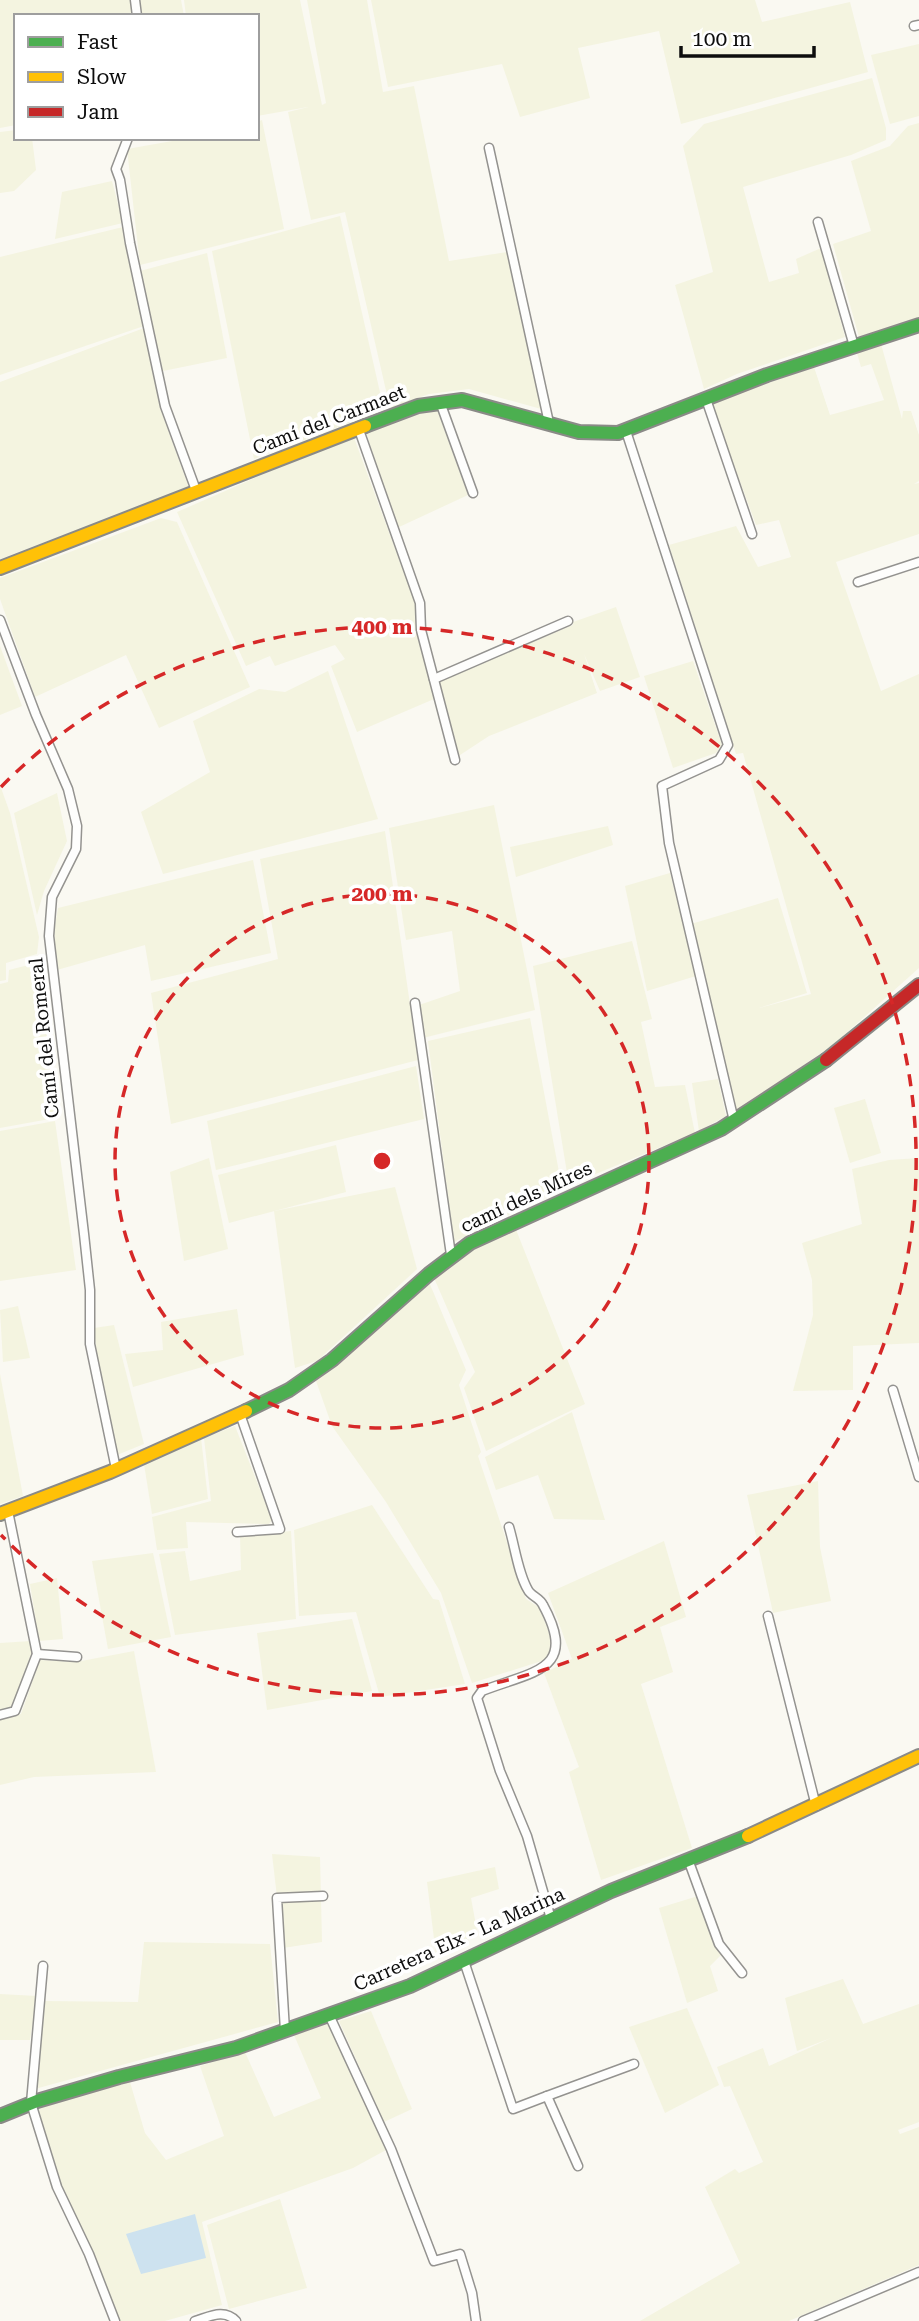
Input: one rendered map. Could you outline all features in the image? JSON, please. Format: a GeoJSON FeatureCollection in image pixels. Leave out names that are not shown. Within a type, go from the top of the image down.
{"type":"FeatureCollection","features":[{"type":"Feature","properties":{"kind":"street"},"geometry":{"type":"LineString","coordinates":[[127,140],[116,169],[130,243],[165,406],[197,493]]}},
{"type":"Feature","properties":{"kind":"street"},"geometry":{"type":"LineString","coordinates":[[489,148],[549,424]]}},
{"type":"Feature","properties":{"kind":"street"},"geometry":{"type":"LineString","coordinates":[[818,222],[854,345]]}},
{"type":"Feature","properties":{"kind":"street","name":"Camí del Carmaet"},"geometry":{"type":"LineString","coordinates":[[0,568],[418,405],[462,400],[489,405],[579,432],[626,431],[706,398],[854,345],[919,325]]}},
{"type":"Feature","properties":{"kind":"street"},"geometry":{"type":"LineString","coordinates":[[706,398],[752,534]]}},
{"type":"Feature","properties":{"kind":"street"},"geometry":{"type":"LineString","coordinates":[[440,402],[473,493]]}},
{"type":"Feature","properties":{"kind":"street"},"geometry":{"type":"LineString","coordinates":[[358,427],[421,603],[421,630],[455,760]]}},
{"type":"Feature","properties":{"kind":"street"},"geometry":{"type":"LineString","coordinates":[[626,431],[728,745],[719,760],[662,786],[669,843],[734,1121]]}},
{"type":"Feature","properties":{"kind":"street"},"geometry":{"type":"LineString","coordinates":[[858,582],[919,562]]}},
{"type":"Feature","properties":{"kind":"street","name":"Camí del Romeral"},"geometry":{"type":"LineString","coordinates":[[0,620],[68,789],[77,826],[76,849],[52,897],[49,936],[90,1290],[90,1344],[116,1469]]}},
{"type":"Feature","properties":{"kind":"street"},"geometry":{"type":"LineString","coordinates":[[434,679],[568,621]]}},
{"type":"Feature","properties":{"kind":"street","name":"camí dels Mires"},"geometry":{"type":"LineString","coordinates":[[4,1512],[116,1469],[240,1415],[310,1377],[451,1255],[490,1232],[734,1121],[841,1050],[919,985]]}},
{"type":"Feature","properties":{"kind":"street"},"geometry":{"type":"LineString","coordinates":[[415,1003],[451,1255]]}},
{"type":"Feature","properties":{"kind":"street"},"geometry":{"type":"LineString","coordinates":[[893,1390],[919,1477]]}},
{"type":"Feature","properties":{"kind":"street"},"geometry":{"type":"LineString","coordinates":[[237,1532],[280,1529],[240,1415]]}},
{"type":"Feature","properties":{"kind":"street"},"geometry":{"type":"LineString","coordinates":[[0,1715],[16,1711],[37,1654],[4,1512]]}},
{"type":"Feature","properties":{"kind":"street"},"geometry":{"type":"LineString","coordinates":[[509,1527],[528,1592],[542,1602],[557,1643],[555,1658],[546,1666],[482,1691],[477,1698],[500,1771],[527,1836],[551,1919]]}},
{"type":"Feature","properties":{"kind":"street"},"geometry":{"type":"LineString","coordinates":[[768,1616],[816,1806]]}},
{"type":"Feature","properties":{"kind":"street"},"geometry":{"type":"LineString","coordinates":[[37,1654],[77,1657]]}},
{"type":"Feature","properties":{"kind":"street","name":"Carretera Elx - La Marina"},"geometry":{"type":"LineString","coordinates":[[0,2116],[31,2103],[285,2032],[410,1986],[611,1891],[689,1862],[816,1806],[919,1756]]}},
{"type":"Feature","properties":{"kind":"street"},"geometry":{"type":"LineString","coordinates":[[689,1862],[719,1944],[742,1973]]}},
{"type":"Feature","properties":{"kind":"street"},"geometry":{"type":"LineString","coordinates":[[285,2032],[277,1898],[323,1896]]}},
{"type":"Feature","properties":{"kind":"street"},"geometry":{"type":"LineString","coordinates":[[464,1961],[513,2109],[634,2064]]}},
{"type":"Feature","properties":{"kind":"street"},"geometry":{"type":"LineString","coordinates":[[43,1966],[31,2103],[57,2187],[89,2254],[115,2321]]}},
{"type":"Feature","properties":{"kind":"street"},"geometry":{"type":"LineString","coordinates":[[330,2017],[391,2149],[434,2261],[460,2254],[472,2294],[476,2321]]}},
{"type":"Feature","properties":{"kind":"street"},"geometry":{"type":"LineString","coordinates":[[547,2096],[578,2166]]}},
{"type":"Feature","properties":{"kind":"street"},"geometry":{"type":"LineString","coordinates":[[803,2321],[919,2272]]}},
{"type":"Feature","properties":{"kind":"street"},"geometry":{"type":"LineString","coordinates":[[195,2321],[222,2313],[231,2315],[236,2321]]}},
{"type":"Feature","properties":{"kind":"green space"},"geometry":{"type":"Polygon","coordinates":[[[0,0],[131,0],[133,14],[14,14],[14,125],[0,128],[0,0]]]}},
{"type":"Feature","properties":{"kind":"green space"},"geometry":{"type":"Polygon","coordinates":[[[140,0],[181,0],[184,14],[142,14],[140,0]]]}},
{"type":"Feature","properties":{"kind":"green space"},"geometry":{"type":"Polygon","coordinates":[[[184,0],[300,0],[322,105],[326,103],[307,0],[367,0],[383,92],[414,86],[449,261],[507,252],[541,409],[469,389],[429,394],[390,408],[345,212],[311,220],[288,112],[308,107],[259,116],[259,14],[186,14],[184,0]]]}},
{"type":"Feature","properties":{"kind":"green space"},"geometry":{"type":"Polygon","coordinates":[[[371,0],[755,0],[762,22],[850,2],[868,72],[681,124],[659,31],[578,48],[590,98],[520,117],[502,64],[388,87],[371,0]]]}},
{"type":"Feature","properties":{"kind":"green space"},"geometry":{"type":"Polygon","coordinates":[[[919,44],[919,116],[890,124],[871,55],[919,44]]]}},
{"type":"Feature","properties":{"kind":"green space"},"geometry":{"type":"Polygon","coordinates":[[[872,78],[886,128],[886,140],[851,155],[743,187],[769,282],[799,273],[796,259],[821,248],[845,337],[737,374],[704,389],[675,285],[713,272],[683,146],[704,124],[872,78]]]}},
{"type":"Feature","properties":{"kind":"green space"},"geometry":{"type":"Polygon","coordinates":[[[262,120],[284,229],[140,265],[127,149],[178,140],[259,140],[259,121],[262,120]]]}},
{"type":"Feature","properties":{"kind":"green space"},"geometry":{"type":"Polygon","coordinates":[[[919,123],[919,319],[859,337],[833,244],[871,231],[851,161],[890,146],[908,126],[919,123]]]}},
{"type":"Feature","properties":{"kind":"green space"},"geometry":{"type":"Polygon","coordinates":[[[14,130],[14,140],[32,140],[36,170],[14,191],[0,193],[0,132],[14,130]]]}},
{"type":"Feature","properties":{"kind":"green space"},"geometry":{"type":"Polygon","coordinates":[[[112,181],[123,223],[55,239],[62,192],[112,181]]]}},
{"type":"Feature","properties":{"kind":"green space"},"geometry":{"type":"Polygon","coordinates":[[[340,216],[384,410],[254,459],[212,251],[340,216]]]}},
{"type":"Feature","properties":{"kind":"green space"},"geometry":{"type":"Polygon","coordinates":[[[123,227],[144,326],[0,375],[0,257],[123,227]]]}},
{"type":"Feature","properties":{"kind":"green space"},"geometry":{"type":"Polygon","coordinates":[[[207,253],[227,358],[163,371],[140,271],[207,253]]]}},
{"type":"Feature","properties":{"kind":"green space"},"geometry":{"type":"Polygon","coordinates":[[[144,328],[160,408],[189,488],[0,559],[0,382],[144,328]]]}},
{"type":"Feature","properties":{"kind":"green space"},"geometry":{"type":"Polygon","coordinates":[[[881,344],[902,419],[903,411],[911,411],[919,435],[919,481],[914,484],[919,483],[919,534],[836,562],[881,691],[919,674],[919,968],[834,1044],[736,1112],[691,924],[778,898],[807,993],[759,1008],[811,994],[743,753],[736,754],[669,545],[736,526],[758,567],[791,557],[779,520],[756,525],[711,403],[814,367],[830,415],[884,400],[871,364],[861,367],[857,353],[881,344]]]}},
{"type":"Feature","properties":{"kind":"green space"},"geometry":{"type":"Polygon","coordinates":[[[436,407],[468,495],[397,528],[366,432],[436,407]]]}},
{"type":"Feature","properties":{"kind":"green space"},"geometry":{"type":"Polygon","coordinates":[[[353,435],[417,608],[417,626],[434,699],[357,732],[331,666],[345,659],[335,645],[275,666],[270,656],[246,666],[177,512],[353,435]]]}},
{"type":"Feature","properties":{"kind":"green space"},"geometry":{"type":"Polygon","coordinates":[[[161,518],[177,522],[250,687],[159,728],[126,655],[35,697],[0,599],[0,578],[161,518]]]}},
{"type":"Feature","properties":{"kind":"green space"},"geometry":{"type":"Polygon","coordinates":[[[616,607],[640,677],[600,691],[584,654],[597,693],[489,736],[457,757],[436,683],[573,625],[573,622],[616,607]]]}},
{"type":"Feature","properties":{"kind":"green space"},"geometry":{"type":"Polygon","coordinates":[[[0,646],[22,706],[0,715],[0,646]]]}},
{"type":"Feature","properties":{"kind":"green space"},"geometry":{"type":"Polygon","coordinates":[[[693,661],[722,745],[716,753],[673,768],[644,676],[693,661]]]}},
{"type":"Feature","properties":{"kind":"green space"},"geometry":{"type":"Polygon","coordinates":[[[328,671],[378,819],[163,874],[141,812],[210,772],[193,721],[259,689],[285,692],[328,671]]]}},
{"type":"Feature","properties":{"kind":"green space"},"geometry":{"type":"Polygon","coordinates":[[[0,785],[10,813],[39,937],[37,954],[6,963],[6,980],[0,981],[0,785]]]}},
{"type":"Feature","properties":{"kind":"green space"},"geometry":{"type":"Polygon","coordinates":[[[57,793],[67,841],[44,891],[37,915],[14,813],[57,793]]]}},
{"type":"Feature","properties":{"kind":"green space"},"geometry":{"type":"Polygon","coordinates":[[[494,805],[535,1010],[423,1038],[419,1005],[460,991],[452,931],[406,940],[389,828],[494,805]]]}},
{"type":"Feature","properties":{"kind":"green space"},"geometry":{"type":"Polygon","coordinates":[[[608,826],[613,845],[516,877],[510,847],[608,826]]]}},
{"type":"Feature","properties":{"kind":"green space"},"geometry":{"type":"Polygon","coordinates":[[[385,831],[418,1060],[171,1124],[151,993],[278,959],[260,859],[385,831]]]}},
{"type":"Feature","properties":{"kind":"green space"},"geometry":{"type":"Polygon","coordinates":[[[253,860],[271,953],[151,981],[145,945],[57,970],[54,931],[58,908],[253,860]]]}},
{"type":"Feature","properties":{"kind":"green space"},"geometry":{"type":"Polygon","coordinates":[[[670,873],[696,976],[647,991],[625,886],[670,873]]]}},
{"type":"Feature","properties":{"kind":"green space"},"geometry":{"type":"Polygon","coordinates":[[[632,941],[652,1019],[641,1022],[655,1087],[685,1085],[695,1133],[569,1185],[533,966],[632,941]]]}},
{"type":"Feature","properties":{"kind":"green space"},"geometry":{"type":"Polygon","coordinates":[[[40,962],[55,1118],[0,1128],[0,984],[8,982],[9,970],[40,962]]]}},
{"type":"Feature","properties":{"kind":"green space"},"geometry":{"type":"Polygon","coordinates":[[[530,1018],[562,1188],[454,1242],[428,1041],[530,1018]]]}},
{"type":"Feature","properties":{"kind":"green space"},"geometry":{"type":"Polygon","coordinates":[[[416,1066],[424,1119],[216,1170],[207,1121],[416,1066]]]}},
{"type":"Feature","properties":{"kind":"green space"},"geometry":{"type":"Polygon","coordinates":[[[718,1079],[726,1116],[699,1131],[692,1083],[718,1079]]]}},
{"type":"Feature","properties":{"kind":"green space"},"geometry":{"type":"Polygon","coordinates":[[[865,1099],[881,1153],[850,1163],[834,1108],[865,1099]]]}},
{"type":"Feature","properties":{"kind":"green space"},"geometry":{"type":"Polygon","coordinates":[[[55,1121],[76,1270],[0,1281],[0,1131],[55,1121]]]}},
{"type":"Feature","properties":{"kind":"green space"},"geometry":{"type":"Polygon","coordinates":[[[336,1145],[346,1192],[229,1223],[218,1175],[336,1145]]]}},
{"type":"Feature","properties":{"kind":"green space"},"geometry":{"type":"Polygon","coordinates":[[[209,1158],[228,1249],[184,1261],[170,1172],[209,1158]]]}},
{"type":"Feature","properties":{"kind":"green space"},"geometry":{"type":"Polygon","coordinates":[[[919,1158],[919,1343],[853,1346],[853,1390],[793,1391],[813,1315],[812,1280],[802,1243],[862,1224],[852,1169],[889,1160],[919,1158]]]}},
{"type":"Feature","properties":{"kind":"green space"},"geometry":{"type":"Polygon","coordinates":[[[395,1187],[417,1269],[317,1361],[295,1368],[274,1211],[395,1187]]]}},
{"type":"Feature","properties":{"kind":"green space"},"geometry":{"type":"Polygon","coordinates":[[[515,1227],[585,1404],[486,1451],[464,1388],[475,1372],[434,1278],[464,1253],[515,1227]]]}},
{"type":"Feature","properties":{"kind":"green space"},"geometry":{"type":"Polygon","coordinates":[[[429,1282],[466,1370],[459,1385],[481,1452],[478,1456],[526,1599],[540,1608],[552,1642],[548,1659],[472,1683],[441,1593],[386,1502],[332,1426],[316,1381],[429,1282]]]}},
{"type":"Feature","properties":{"kind":"green space"},"geometry":{"type":"Polygon","coordinates":[[[18,1306],[30,1358],[3,1362],[0,1310],[18,1306]]]}},
{"type":"Feature","properties":{"kind":"green space"},"geometry":{"type":"Polygon","coordinates":[[[237,1309],[244,1355],[133,1387],[125,1354],[163,1350],[161,1322],[237,1309]]]}},
{"type":"Feature","properties":{"kind":"green space"},"geometry":{"type":"Polygon","coordinates":[[[114,1325],[144,1444],[117,1455],[100,1382],[94,1328],[114,1325]]]}},
{"type":"Feature","properties":{"kind":"green space"},"geometry":{"type":"Polygon","coordinates":[[[0,1374],[23,1496],[0,1504],[0,1374]]]}},
{"type":"Feature","properties":{"kind":"green space"},"geometry":{"type":"Polygon","coordinates":[[[572,1412],[605,1520],[554,1519],[538,1475],[496,1490],[485,1457],[572,1412]]]}},
{"type":"Feature","properties":{"kind":"green space"},"geometry":{"type":"Polygon","coordinates":[[[235,1426],[272,1520],[269,1524],[186,1522],[188,1548],[157,1550],[152,1517],[211,1501],[204,1438],[235,1426]]]}},
{"type":"Feature","properties":{"kind":"green space"},"geometry":{"type":"Polygon","coordinates":[[[201,1438],[208,1499],[152,1514],[144,1464],[201,1438]]]}},
{"type":"Feature","properties":{"kind":"green space"},"geometry":{"type":"Polygon","coordinates":[[[818,1481],[820,1547],[831,1601],[773,1613],[747,1495],[818,1481]]]}},
{"type":"Feature","properties":{"kind":"green space"},"geometry":{"type":"Polygon","coordinates":[[[372,1505],[433,1599],[439,1600],[465,1684],[380,1697],[356,1612],[299,1616],[294,1530],[372,1505]]]}},
{"type":"Feature","properties":{"kind":"green space"},"geometry":{"type":"Polygon","coordinates":[[[291,1531],[296,1619],[175,1635],[159,1554],[185,1551],[190,1581],[241,1570],[240,1536],[291,1531]]]}},
{"type":"Feature","properties":{"kind":"green space"},"geometry":{"type":"Polygon","coordinates":[[[664,1541],[686,1617],[660,1627],[673,1672],[641,1684],[692,1848],[601,1880],[569,1772],[579,1767],[544,1673],[572,1659],[548,1593],[664,1541]]]}},
{"type":"Feature","properties":{"kind":"green space"},"geometry":{"type":"Polygon","coordinates":[[[153,1553],[171,1637],[108,1649],[92,1561],[153,1553]]]}},
{"type":"Feature","properties":{"kind":"green space"},"geometry":{"type":"Polygon","coordinates":[[[57,1578],[63,1639],[39,1641],[30,1584],[57,1578]]]}},
{"type":"Feature","properties":{"kind":"green space"},"geometry":{"type":"Polygon","coordinates":[[[352,1619],[372,1691],[267,1710],[257,1633],[352,1619]]]}},
{"type":"Feature","properties":{"kind":"green space"},"geometry":{"type":"Polygon","coordinates":[[[31,1641],[32,1651],[13,1706],[0,1710],[0,1643],[31,1641]]]}},
{"type":"Feature","properties":{"kind":"green space"},"geometry":{"type":"Polygon","coordinates":[[[134,1651],[156,1772],[34,1777],[0,1785],[0,1719],[21,1714],[40,1660],[76,1662],[134,1651]]]}},
{"type":"Feature","properties":{"kind":"green space"},"geometry":{"type":"Polygon","coordinates":[[[272,1854],[320,1857],[322,1942],[283,1948],[272,1854]]]}},
{"type":"Feature","properties":{"kind":"green space"},"geometry":{"type":"Polygon","coordinates":[[[495,1867],[499,1889],[471,1898],[478,1936],[436,1955],[427,1882],[495,1867]]]}},
{"type":"Feature","properties":{"kind":"green space"},"geometry":{"type":"Polygon","coordinates":[[[698,1896],[718,1951],[722,1954],[710,1966],[718,1991],[687,2003],[659,1908],[698,1896]]]}},
{"type":"Feature","properties":{"kind":"green space"},"geometry":{"type":"Polygon","coordinates":[[[144,1942],[270,1944],[278,2022],[35,2089],[44,2001],[138,2002],[144,1942]]]}},
{"type":"Feature","properties":{"kind":"green space"},"geometry":{"type":"Polygon","coordinates":[[[843,1979],[863,2024],[919,2004],[919,2122],[898,2130],[900,2134],[919,2127],[919,2265],[789,2321],[640,2321],[740,2263],[705,2187],[735,2169],[739,2173],[763,2162],[730,2086],[724,2087],[717,2067],[763,2048],[769,2066],[831,2038],[797,2051],[785,1998],[843,1979]]]}},
{"type":"Feature","properties":{"kind":"green space"},"geometry":{"type":"Polygon","coordinates":[[[0,1994],[37,1996],[30,2040],[0,2040],[0,1994]]]}},
{"type":"Feature","properties":{"kind":"green space"},"geometry":{"type":"Polygon","coordinates":[[[687,2008],[719,2085],[665,2113],[629,2027],[687,2008]]]}},
{"type":"Feature","properties":{"kind":"green space"},"geometry":{"type":"Polygon","coordinates":[[[371,2011],[412,2109],[384,2122],[339,2021],[371,2011]]]}},
{"type":"Feature","properties":{"kind":"green space"},"geometry":{"type":"Polygon","coordinates":[[[328,2024],[386,2150],[353,2168],[202,2222],[222,2305],[165,2321],[120,2321],[62,2186],[37,2106],[130,2082],[145,2133],[166,2160],[224,2136],[200,2066],[245,2052],[274,2117],[321,2098],[294,2035],[328,2024]]]}},
{"type":"Feature","properties":{"kind":"green space"},"geometry":{"type":"Polygon","coordinates":[[[280,2199],[307,2288],[229,2309],[207,2225],[280,2199]]]}},
{"type":"Feature","properties":{"kind":"water"},"geometry":{"type":"Polygon","coordinates":[[[195,2214],[206,2258],[141,2274],[126,2234],[195,2214]]]}},
{"type":"Feature","properties":{"kind":"traffic: fast"},"geometry":{"type":"LineString","coordinates":[[365,426],[418,406],[462,400],[579,432],[618,433],[767,375],[919,325]]}},
{"type":"Feature","properties":{"kind":"traffic: fast"},"geometry":{"type":"LineString","coordinates":[[246,1411],[289,1390],[332,1360],[429,1274],[470,1243],[721,1129],[826,1060]]}},
{"type":"Feature","properties":{"kind":"traffic: fast"},"geometry":{"type":"LineString","coordinates":[[0,2116],[37,2101],[119,2077],[236,2048],[410,1986],[611,1891],[748,1836]]}},
{"type":"Feature","properties":{"kind":"traffic: slow"},"geometry":{"type":"LineString","coordinates":[[0,568],[365,426]]}},
{"type":"Feature","properties":{"kind":"traffic: slow"},"geometry":{"type":"LineString","coordinates":[[0,1514],[110,1472],[246,1411]]}},
{"type":"Feature","properties":{"kind":"traffic: slow"},"geometry":{"type":"LineString","coordinates":[[748,1836],[919,1756]]}},
{"type":"Feature","properties":{"kind":"traffic: jam"},"geometry":{"type":"LineString","coordinates":[[826,1060],[919,985]]}}]}
